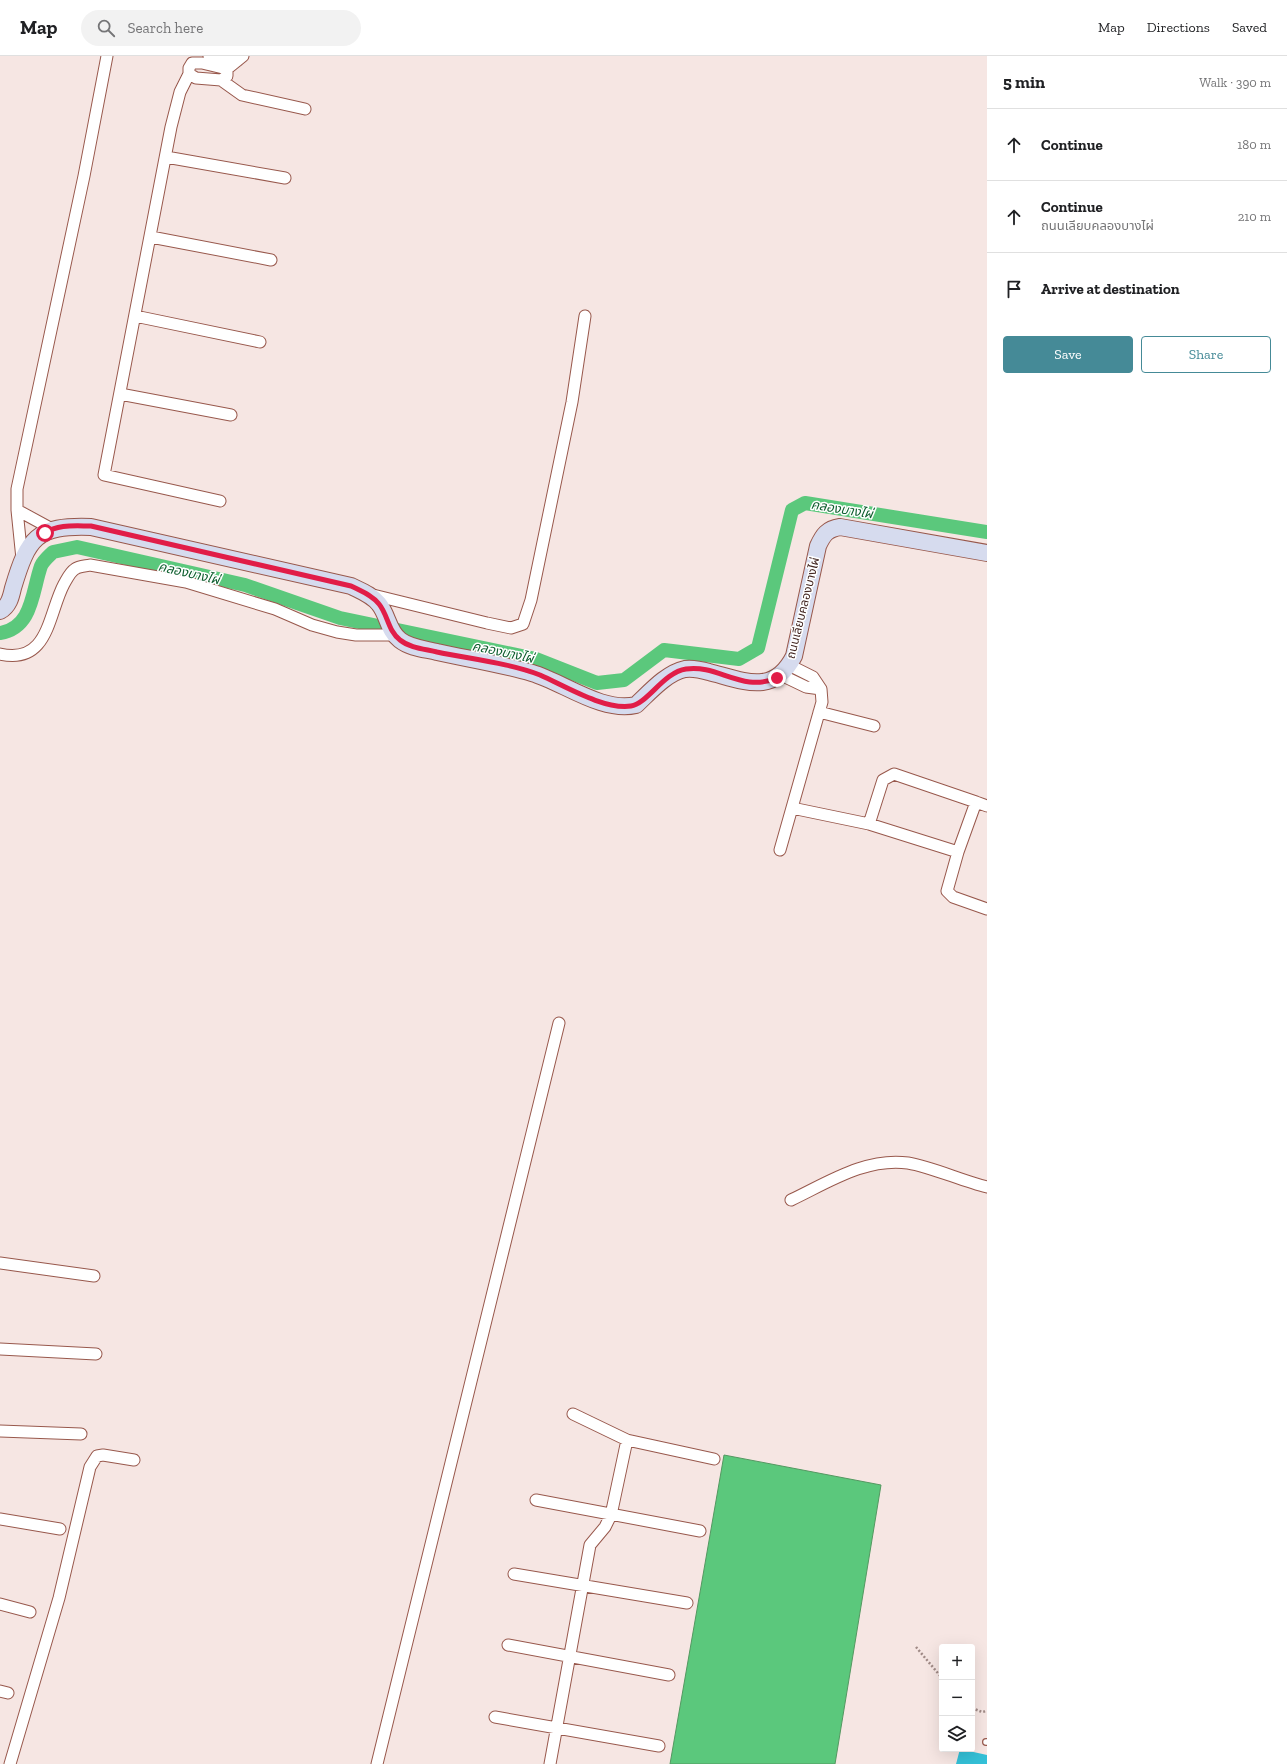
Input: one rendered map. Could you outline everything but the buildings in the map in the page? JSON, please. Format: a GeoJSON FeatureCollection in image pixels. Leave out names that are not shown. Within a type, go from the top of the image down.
{"type":"FeatureCollection","features":[{"type":"Feature","properties":{"kind":"street"},"geometry":{"type":"LineString","coordinates":[[22,559],[17,510],[17,489],[84,176],[107,56]]}},
{"type":"Feature","properties":{"kind":"street"},"geometry":{"type":"LineString","coordinates":[[209,56],[240,59]]}},
{"type":"Feature","properties":{"kind":"street"},"geometry":{"type":"LineString","coordinates":[[227,69],[240,59]]}},
{"type":"Feature","properties":{"kind":"street"},"geometry":{"type":"LineString","coordinates":[[220,501],[104,475],[180,92],[189,74],[189,68],[192,63],[202,63],[227,69]]}},
{"type":"Feature","properties":{"kind":"street"},"geometry":{"type":"LineString","coordinates":[[221,80],[227,76],[227,69]]}},
{"type":"Feature","properties":{"kind":"street"},"geometry":{"type":"LineString","coordinates":[[189,74],[196,78],[221,80],[242,96],[305,109]]}},
{"type":"Feature","properties":{"kind":"street"},"geometry":{"type":"LineString","coordinates":[[166,157],[285,178]]}},
{"type":"Feature","properties":{"kind":"street"},"geometry":{"type":"LineString","coordinates":[[151,237],[271,260]]}},
{"type":"Feature","properties":{"kind":"street"},"geometry":{"type":"LineString","coordinates":[[135,316],[260,342]]}},
{"type":"Feature","properties":{"kind":"street"},"geometry":{"type":"LineString","coordinates":[[0,611],[8,604],[22,559],[38,538],[52,528],[91,526],[351,586],[367,593],[487,624],[511,628],[523,624],[531,600],[572,402],[585,316]]}},
{"type":"Feature","properties":{"kind":"street"},"geometry":{"type":"LineString","coordinates":[[120,394],[231,415]]}},
{"type":"Feature","properties":{"kind":"street"},"geometry":{"type":"LineString","coordinates":[[17,510],[52,528]]}},
{"type":"Feature","properties":{"kind":"street","name":"ถนนเลียบคลองบางไผ่"},"geometry":{"type":"LineString","coordinates":[[785,670],[794,656],[818,546],[823,535],[831,528],[840,527],[987,553]]}},
{"type":"Feature","properties":{"kind":"street"},"geometry":{"type":"LineString","coordinates":[[0,654],[7,656],[26,653],[35,649],[43,640],[61,590],[69,575],[75,569],[90,565],[186,582],[275,609],[312,625],[336,632],[356,634],[390,627]]}},
{"type":"Feature","properties":{"kind":"street"},"geometry":{"type":"LineString","coordinates":[[367,593],[379,604],[390,627],[410,646],[516,668],[539,675],[570,690],[604,702],[624,706],[636,705],[664,680],[676,672],[685,669],[705,671],[757,684],[769,681],[785,670],[806,687],[821,689],[822,702],[780,850]]}},
{"type":"Feature","properties":{"kind":"street"},"geometry":{"type":"LineString","coordinates":[[819,712],[874,726]]}},
{"type":"Feature","properties":{"kind":"street"},"geometry":{"type":"LineString","coordinates":[[869,824],[883,780],[894,774],[987,806]]}},
{"type":"Feature","properties":{"kind":"street"},"geometry":{"type":"LineString","coordinates":[[976,802],[958,852],[947,891],[953,897],[987,909]]}},
{"type":"Feature","properties":{"kind":"street"},"geometry":{"type":"LineString","coordinates":[[792,808],[869,824],[958,852]]}},
{"type":"Feature","properties":{"kind":"street"},"geometry":{"type":"LineString","coordinates":[[377,1764],[559,1023]]}},
{"type":"Feature","properties":{"kind":"street"},"geometry":{"type":"LineString","coordinates":[[791,1200],[858,1168],[893,1163],[908,1163],[987,1187]]}},
{"type":"Feature","properties":{"kind":"street"},"geometry":{"type":"LineString","coordinates":[[0,1263],[94,1276]]}},
{"type":"Feature","properties":{"kind":"street"},"geometry":{"type":"LineString","coordinates":[[0,1349],[96,1354]]}},
{"type":"Feature","properties":{"kind":"street"},"geometry":{"type":"LineString","coordinates":[[573,1414],[627,1440],[714,1459]]}},
{"type":"Feature","properties":{"kind":"street"},"geometry":{"type":"LineString","coordinates":[[0,1431],[81,1434]]}},
{"type":"Feature","properties":{"kind":"street"},"geometry":{"type":"LineString","coordinates":[[550,1764],[590,1545],[605,1527],[611,1515],[627,1440]]}},
{"type":"Feature","properties":{"kind":"street"},"geometry":{"type":"LineString","coordinates":[[10,1764],[59,1598],[90,1467],[97,1456],[103,1455],[134,1460]]}},
{"type":"Feature","properties":{"kind":"street"},"geometry":{"type":"LineString","coordinates":[[536,1500],[700,1531]]}},
{"type":"Feature","properties":{"kind":"street"},"geometry":{"type":"LineString","coordinates":[[0,1520],[60,1529]]}},
{"type":"Feature","properties":{"kind":"street"},"geometry":{"type":"LineString","coordinates":[[514,1574],[687,1604]]}},
{"type":"Feature","properties":{"kind":"street"},"geometry":{"type":"LineString","coordinates":[[0,1604],[30,1612]]}},
{"type":"Feature","properties":{"kind":"street"},"geometry":{"type":"LineString","coordinates":[[508,1645],[669,1675]]}},
{"type":"Feature","properties":{"kind":"street"},"geometry":{"type":"LineString","coordinates":[[496,1717],[659,1746]]}},
{"type":"Feature","properties":{"kind":"path"},"geometry":{"type":"LineString","coordinates":[[916,1647],[939,1674]]}},
{"type":"Feature","properties":{"kind":"path"},"geometry":{"type":"LineString","coordinates":[[975,1709],[982,1712],[987,1711]]}},
{"type":"Feature","properties":{"kind":"shaded area"},"geometry":{"type":"Polygon","coordinates":[[[724,1455],[881,1485],[835,1764],[670,1764],[724,1455]]]}},
{"type":"Feature","properties":{"kind":"waterway","name":"คลองบางไผ่"},"geometry":{"type":"LineString","coordinates":[[0,633],[11,630],[19,624],[25,616],[30,607],[41,566],[45,560],[53,552],[77,547],[245,585],[340,618],[536,659],[597,683],[624,680],[664,650],[739,659],[758,648],[792,510],[805,503],[987,532]]}},
{"type":"Feature","properties":{"kind":"route"},"geometry":{"type":"LineString","coordinates":[[45,533],[52,528],[91,526],[351,586],[367,593],[379,604],[394,635],[410,646],[516,668],[539,675],[570,690],[604,702],[624,706],[636,705],[664,680],[676,672],[685,669],[705,671],[757,684],[777,678]]}}]}
